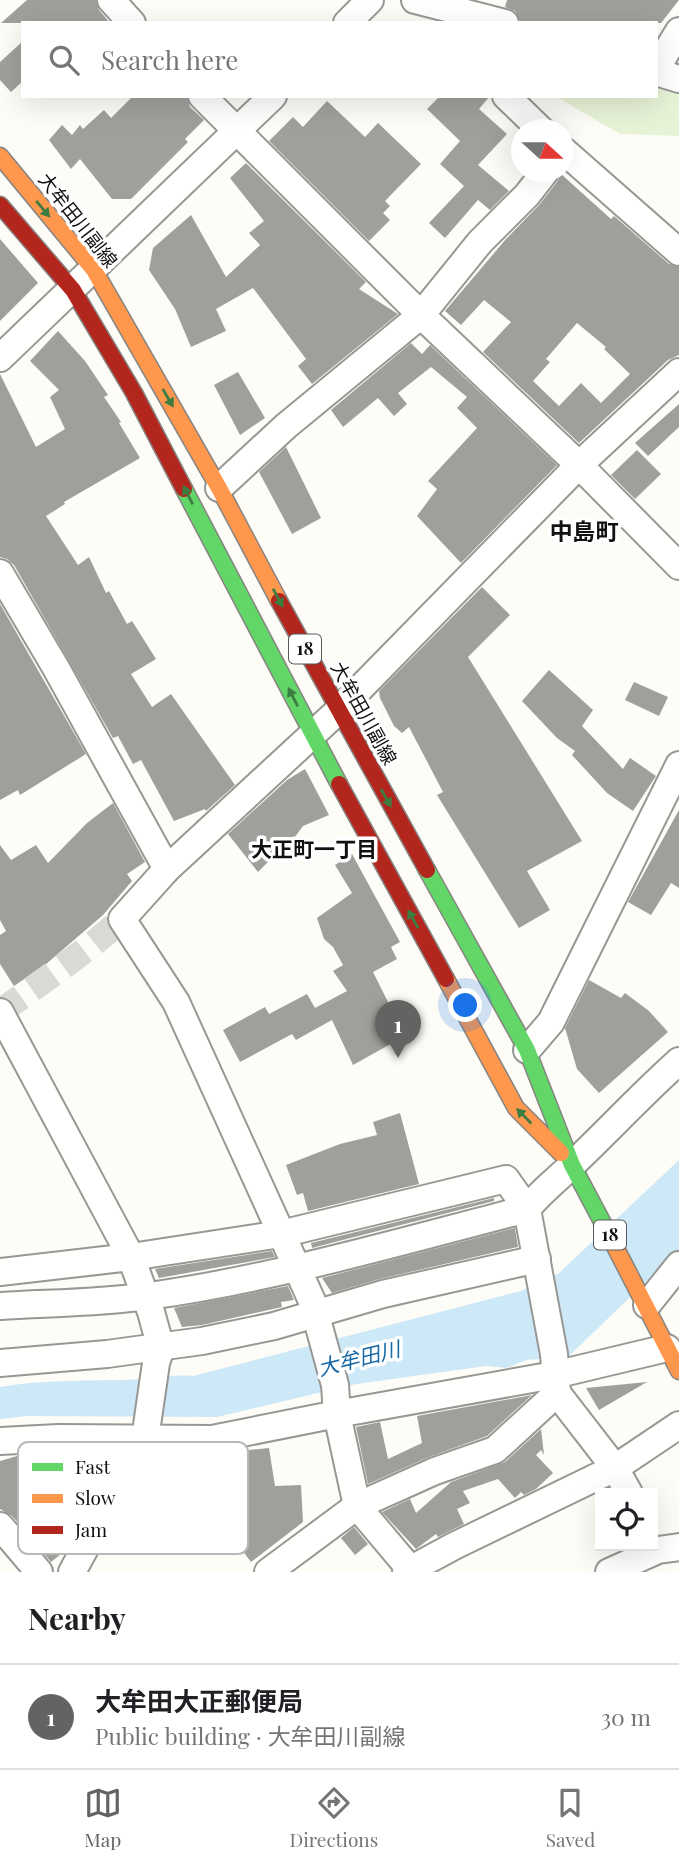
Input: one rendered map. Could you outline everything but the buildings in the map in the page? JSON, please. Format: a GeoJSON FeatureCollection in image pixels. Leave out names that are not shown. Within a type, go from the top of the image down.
{"type":"FeatureCollection","features":[{"type":"Feature","properties":{"kind":"main road","name":"大牟田川副線"},"geometry":{"type":"LineString","coordinates":[[0,156],[94,270],[219,488],[338,711],[527,1050],[572,1165],[647,1305],[673,1360]]}},
{"type":"Feature","properties":{"kind":"main road","name":"大牟田川副線"},"geometry":{"type":"LineString","coordinates":[[0,205],[73,290],[134,393],[312,735],[516,1108],[572,1165]]}},
{"type":"Feature","properties":{"kind":"street"},"geometry":{"type":"LineString","coordinates":[[111,0],[130,21]]}},
{"type":"Feature","properties":{"kind":"street"},"geometry":{"type":"LineString","coordinates":[[349,21],[370,0]]}},
{"type":"Feature","properties":{"kind":"street"},"geometry":{"type":"LineString","coordinates":[[405,0],[427,21]]}},
{"type":"Feature","properties":{"kind":"street"},"geometry":{"type":"LineString","coordinates":[[415,0],[497,14]]}},
{"type":"Feature","properties":{"kind":"street"},"geometry":{"type":"LineString","coordinates":[[658,68],[679,31]]}},
{"type":"Feature","properties":{"kind":"street"},"geometry":{"type":"LineString","coordinates":[[658,72],[679,79]]}},
{"type":"Feature","properties":{"kind":"street"},"geometry":{"type":"LineString","coordinates":[[204,98],[679,566]]}},
{"type":"Feature","properties":{"kind":"street"},"geometry":{"type":"LineString","coordinates":[[0,358],[271,98]]}},
{"type":"Feature","properties":{"kind":"street"},"geometry":{"type":"LineString","coordinates":[[508,98],[530,119]]}},
{"type":"Feature","properties":{"kind":"street"},"geometry":{"type":"LineString","coordinates":[[574,160],[679,252]]}},
{"type":"Feature","properties":{"kind":"street"},"geometry":{"type":"LineString","coordinates":[[219,488],[286,426],[422,315],[480,242],[537,182]]}},
{"type":"Feature","properties":{"kind":"street"},"geometry":{"type":"LineString","coordinates":[[679,372],[579,465],[338,711],[167,869],[122,919],[176,1002],[318,1321],[335,1385],[337,1414],[357,1506],[408,1570],[615,1468],[679,1424]]}},
{"type":"Feature","properties":{"kind":"street"},"geometry":{"type":"LineString","coordinates":[[0,572],[167,869]]}},
{"type":"Feature","properties":{"kind":"street"},"geometry":{"type":"LineString","coordinates":[[527,1050],[551,1022],[679,765]]}},
{"type":"Feature","properties":{"kind":"street"},"geometry":{"type":"LineString","coordinates":[[0,1012],[131,1257],[145,1296],[158,1355],[146,1430],[140,1442]]}},
{"type":"Feature","properties":{"kind":"street"},"geometry":{"type":"LineString","coordinates":[[0,1306],[145,1296],[297,1269],[527,1209],[538,1194],[572,1165],[679,1061]]}},
{"type":"Feature","properties":{"kind":"street"},"geometry":{"type":"LineString","coordinates":[[0,1272],[131,1257],[281,1234],[506,1179],[527,1209],[555,1374],[626,1488]]}},
{"type":"Feature","properties":{"kind":"street"},"geometry":{"type":"LineString","coordinates":[[0,1363],[158,1355],[274,1326],[318,1321],[383,1294],[537,1259]]}},
{"type":"Feature","properties":{"kind":"street"},"geometry":{"type":"LineString","coordinates":[[647,1305],[679,1265]]}},
{"type":"Feature","properties":{"kind":"street"},"geometry":{"type":"LineString","coordinates":[[0,1441],[146,1430],[212,1439],[555,1374],[673,1360]]}},
{"type":"Feature","properties":{"kind":"street"},"geometry":{"type":"LineString","coordinates":[[268,1572],[357,1506],[435,1471],[495,1450],[555,1374]]}},
{"type":"Feature","properties":{"kind":"street"},"geometry":{"type":"LineString","coordinates":[[0,1526],[18,1548]]}},
{"type":"Feature","properties":{"kind":"street"},"geometry":{"type":"LineString","coordinates":[[609,1572],[663,1545]]}},
{"type":"Feature","properties":{"kind":"street"},"geometry":{"type":"LineString","coordinates":[[23,1554],[38,1572]]}},
{"type":"Feature","properties":{"kind":"street"},"geometry":{"type":"LineString","coordinates":[[72,1572],[81,1554]]}},
{"type":"Feature","properties":{"kind":"green space"},"geometry":{"type":"Polygon","coordinates":[[[658,80],[679,85],[679,136],[620,134],[558,98],[658,98],[658,80]]]}},
{"type":"Feature","properties":{"kind":"water","name":"大牟田川"},"geometry":{"type":"Polygon","coordinates":[[[679,1160],[679,1250],[568,1357],[526,1360],[507,1368],[486,1366],[356,1384],[217,1417],[27,1416],[0,1419],[0,1387],[45,1382],[193,1376],[521,1291],[559,1273],[679,1160]]]}},
{"type":"Feature","properties":{"kind":"tunnel"},"geometry":{"type":"LineString","coordinates":[[0,1012],[78,956],[122,919]]}},
{"type":"Feature","properties":{"kind":"traffic: fast"},"geometry":{"type":"LineString","coordinates":[[184,489],[339,784]]}},
{"type":"Feature","properties":{"kind":"traffic: fast"},"geometry":{"type":"LineString","coordinates":[[427,870],[527,1050],[572,1165],[607,1231]]}},
{"type":"Feature","properties":{"kind":"traffic: slow"},"geometry":{"type":"LineString","coordinates":[[0,156],[94,270],[219,488],[279,601]]}},
{"type":"Feature","properties":{"kind":"traffic: slow"},"geometry":{"type":"LineString","coordinates":[[446,979],[516,1108],[561,1153]]}},
{"type":"Feature","properties":{"kind":"traffic: slow"},"geometry":{"type":"LineString","coordinates":[[607,1231],[679,1371]]}},
{"type":"Feature","properties":{"kind":"traffic: jam"},"geometry":{"type":"LineString","coordinates":[[0,205],[73,290],[134,393],[184,489]]}},
{"type":"Feature","properties":{"kind":"traffic: jam"},"geometry":{"type":"LineString","coordinates":[[279,601],[427,870]]}},
{"type":"Feature","properties":{"kind":"traffic: jam"},"geometry":{"type":"LineString","coordinates":[[339,784],[446,979]]}},
{"type":"Feature","properties":{"kind":"place","name":"大牟田大正郵便局"},"geometry":{"type":"Point","coordinates":[398,1058]}},
{"type":"Feature","properties":{"kind":"district","name":"中島町"},"geometry":{"type":"Point","coordinates":[584,532]}},
{"type":"Feature","properties":{"kind":"district","name":"大正町一丁目"},"geometry":{"type":"Point","coordinates":[314,850]}}]}
